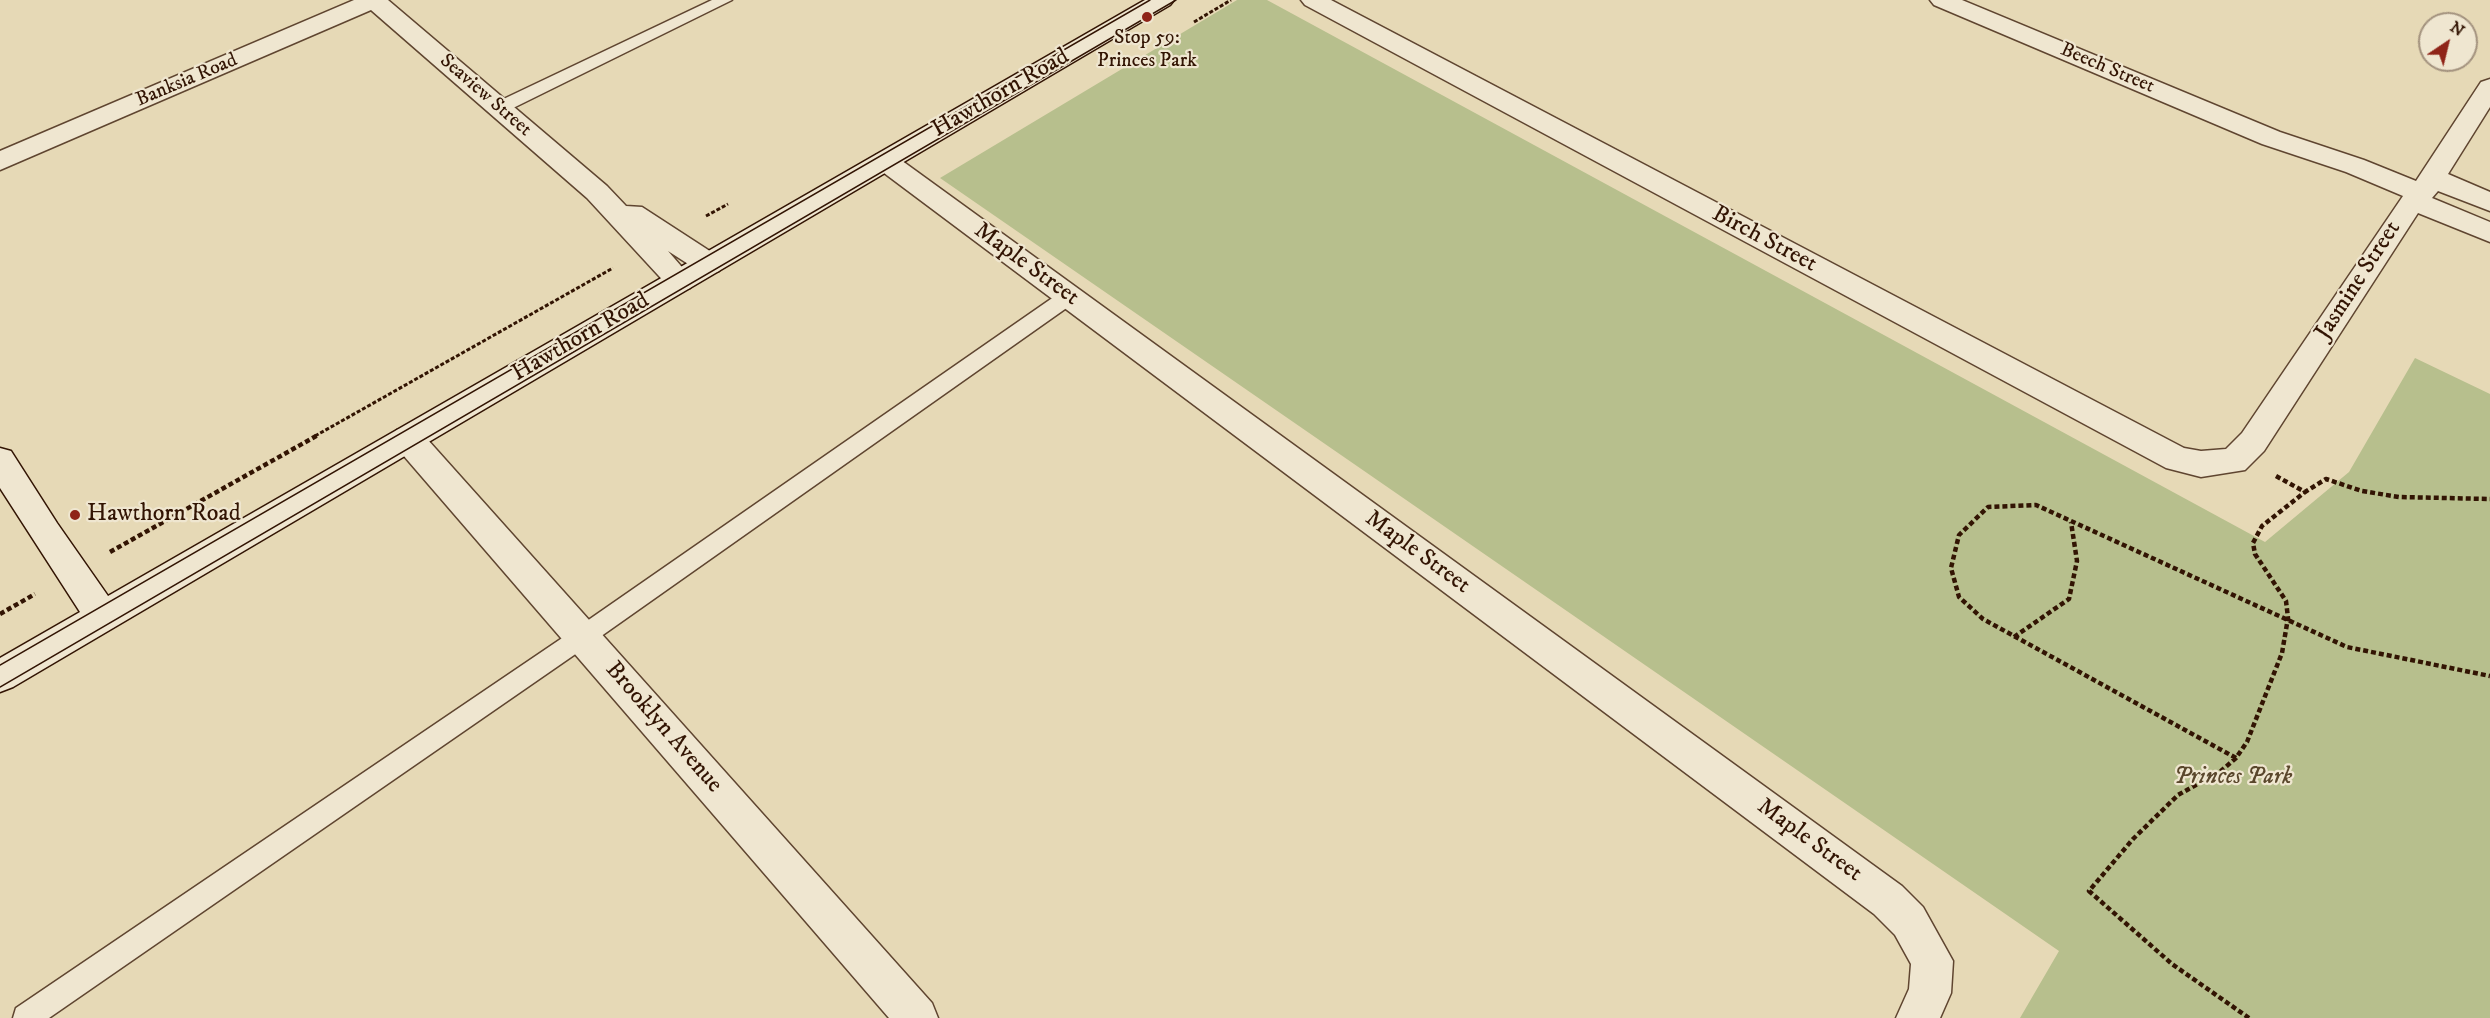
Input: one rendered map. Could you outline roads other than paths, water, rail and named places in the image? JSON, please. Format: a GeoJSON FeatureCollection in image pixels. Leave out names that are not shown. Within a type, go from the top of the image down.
{"type":"FeatureCollection","features":[{"type":"Feature","properties":{"kind":"street","name":"Seaview Street"},"geometry":{"type":"LineString","coordinates":[[374,0],[597,192],[680,281]]}},
{"type":"Feature","properties":{"kind":"street","name":"Banksia Road"},"geometry":{"type":"LineString","coordinates":[[0,161],[374,0]]}},
{"type":"Feature","properties":{"kind":"street","name":"Hawthorn Road"},"geometry":{"type":"LineString","coordinates":[[0,676],[1162,0]]}},
{"type":"Feature","properties":{"kind":"street","name":"Birch Street"},"geometry":{"type":"LineString","coordinates":[[1312,0],[2177,459],[2201,464],[2230,461]]}},
{"type":"Feature","properties":{"kind":"street","name":"Beech Street"},"geometry":{"type":"LineString","coordinates":[[1942,0],[2271,138],[2345,178],[2418,194],[2490,202]]}},
{"type":"Feature","properties":{"kind":"street","name":"Jasmine Street"},"geometry":{"type":"LineString","coordinates":[[2230,461],[2253,442],[2490,87]]}},
{"type":"Feature","properties":{"kind":"street","name":"Maple Street"},"geometry":{"type":"LineString","coordinates":[[885,161],[1888,900],[1909,921],[1932,961],[1930,993],[1917,1018]]}},
{"type":"Feature","properties":{"kind":"street","name":"Seaview Street"},"geometry":{"type":"LineString","coordinates":[[597,192],[709,264]]}},
{"type":"Feature","properties":{"kind":"street","name":"Beech Street"},"geometry":{"type":"LineString","coordinates":[[2418,194],[2490,233]]}},
{"type":"Feature","properties":{"kind":"street","name":"Brooklyn Avenue"},"geometry":{"type":"LineString","coordinates":[[408,439],[917,1018]]}},
{"type":"Feature","properties":{"kind":"street"},"geometry":{"type":"LineString","coordinates":[[0,460],[102,616]]}},
{"type":"Feature","properties":{"kind":"lane"},"geometry":{"type":"LineString","coordinates":[[499,108],[724,0]]}},
{"type":"Feature","properties":{"kind":"lane"},"geometry":{"type":"LineString","coordinates":[[26,1018],[582,637],[1068,297]]}},
{"type":"Feature","properties":{"kind":"tram line"},"geometry":{"type":"LineString","coordinates":[[0,665],[1150,0]]}},
{"type":"Feature","properties":{"kind":"tram line"},"geometry":{"type":"LineString","coordinates":[[0,687],[1176,0]]}},
{"type":"Feature","properties":{"kind":"place","name":"Stop 59: Princes Park"},"geometry":{"type":"Point","coordinates":[1147,17]}},
{"type":"Feature","properties":{"kind":"place","name":"Hawthorn Road"},"geometry":{"type":"Point","coordinates":[75,515]}},
{"type":"Feature","properties":{"kind":"park label","name":"Princes Park"},"geometry":{"type":"Point","coordinates":[2233,778]}}]}
